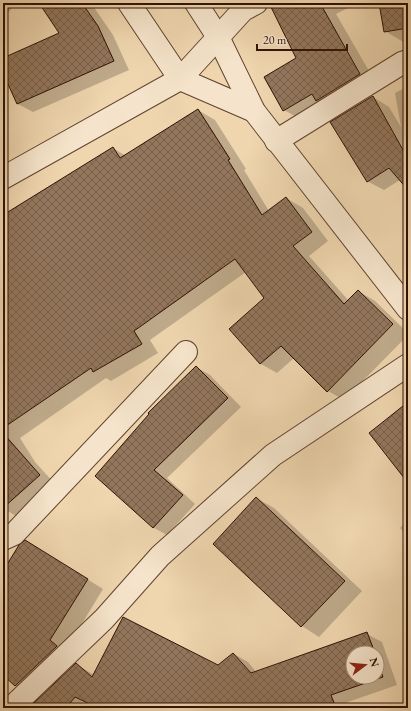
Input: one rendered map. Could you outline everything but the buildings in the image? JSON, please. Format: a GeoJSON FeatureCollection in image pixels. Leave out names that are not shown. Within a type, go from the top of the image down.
{"type":"FeatureCollection","features":[{"type":"Feature","properties":{"kind":"street"},"geometry":{"type":"LineString","coordinates":[[129,3],[180,79],[254,111]]}},
{"type":"Feature","properties":{"kind":"street"},"geometry":{"type":"LineString","coordinates":[[196,3],[218,37],[254,111],[408,309]]}},
{"type":"Feature","properties":{"kind":"street"},"geometry":{"type":"LineString","coordinates":[[3,178],[180,79],[243,10],[256,3]]}},
{"type":"Feature","properties":{"kind":"street"},"geometry":{"type":"LineString","coordinates":[[276,141],[402,63],[408,61]]}},
{"type":"Feature","properties":{"kind":"street"},"geometry":{"type":"LineString","coordinates":[[3,540],[14,534],[186,352]]}},
{"type":"Feature","properties":{"kind":"street"},"geometry":{"type":"LineString","coordinates":[[11,708],[104,619],[160,556],[273,455],[408,365]]}}]}
